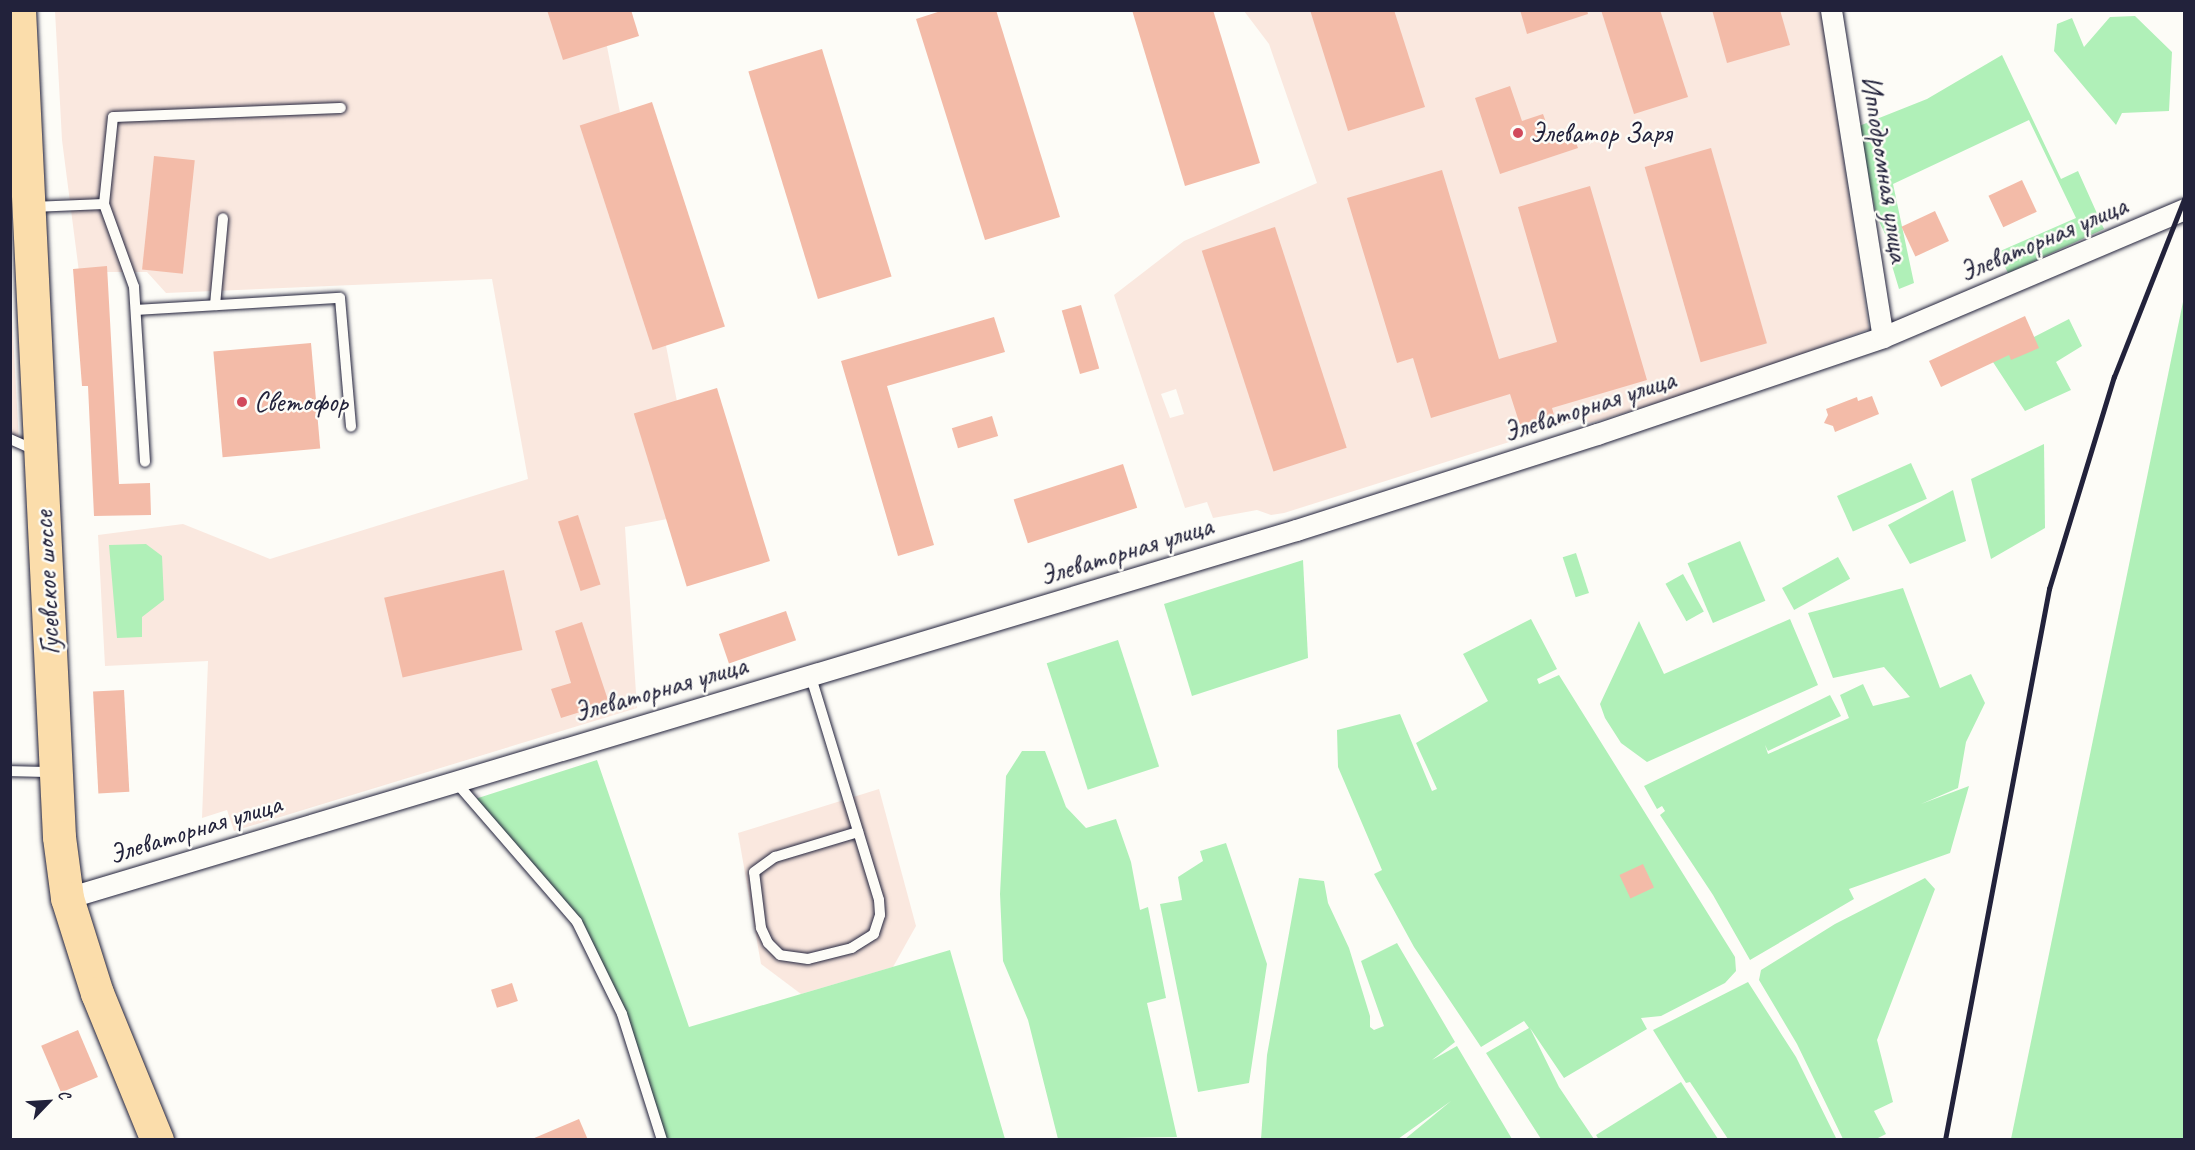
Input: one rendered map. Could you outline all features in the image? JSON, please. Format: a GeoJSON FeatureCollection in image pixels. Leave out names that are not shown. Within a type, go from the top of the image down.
{"type":"FeatureCollection","features":[{"type":"Feature","properties":{"kind":"highway","name":"Гусевское шоссе"},"geometry":{"type":"LineString","coordinates":[[19,10],[22,189],[41,453],[59,837],[68,898],[97,993],[157,1140]]}},
{"type":"Feature","properties":{"kind":"street","name":"Ипподромная улица"},"geometry":{"type":"LineString","coordinates":[[1831,10],[1883,337]]}},
{"type":"Feature","properties":{"kind":"street","name":"Элеваторная улица"},"geometry":{"type":"LineString","coordinates":[[68,898],[454,780],[1296,530],[1597,434],[1883,337],[2184,209]]}},
{"type":"Feature","properties":{"kind":"lane"},"geometry":{"type":"LineString","coordinates":[[145,462],[134,287],[104,204],[113,117],[341,108]]}},
{"type":"Feature","properties":{"kind":"lane"},"geometry":{"type":"LineString","coordinates":[[22,189],[104,204]]}},
{"type":"Feature","properties":{"kind":"lane"},"geometry":{"type":"LineString","coordinates":[[215,305],[223,218]]}},
{"type":"Feature","properties":{"kind":"lane"},"geometry":{"type":"LineString","coordinates":[[136,310],[340,298],[351,427]]}},
{"type":"Feature","properties":{"kind":"lane"},"geometry":{"type":"LineString","coordinates":[[10,439],[41,453]]}},
{"type":"Feature","properties":{"kind":"lane"},"geometry":{"type":"LineString","coordinates":[[810,674],[879,900],[880,915],[874,934],[852,948],[808,959],[780,955],[772,948],[761,928],[754,872],[775,857],[858,832]]}},
{"type":"Feature","properties":{"kind":"lane"},"geometry":{"type":"LineString","coordinates":[[10,771],[56,772]]}},
{"type":"Feature","properties":{"kind":"lane"},"geometry":{"type":"LineString","coordinates":[[454,780],[577,922],[622,1014],[662,1140]]}},
{"type":"Feature","properties":{"kind":"shaded area"},"geometry":{"type":"Polygon","coordinates":[[[55,11],[600,11],[699,513],[625,527],[637,708],[234,831],[227,810],[202,818],[208,661],[105,666],[98,535],[183,524],[270,559],[528,479],[492,279],[166,293],[147,272],[79,272],[62,140],[55,11]]]}},
{"type":"Feature","properties":{"kind":"shaded area"},"geometry":{"type":"Polygon","coordinates":[[[1244,11],[1821,11],[1869,329],[1732,380],[1591,423],[1579,420],[1284,513],[1271,515],[1257,510],[1213,518],[1207,502],[1185,508],[1114,295],[1184,241],[1317,183],[1269,44],[1244,11]],[[1176,389],[1161,394],[1170,418],[1184,414],[1176,389]]]}},
{"type":"Feature","properties":{"kind":"shaded area"},"geometry":{"type":"Polygon","coordinates":[[[10,279],[19,443],[11,448],[10,448],[10,279]]]}},
{"type":"Feature","properties":{"kind":"shaded area"},"geometry":{"type":"Polygon","coordinates":[[[879,789],[916,926],[893,967],[801,994],[761,964],[738,833],[879,789]]]}},
{"type":"Feature","properties":{"kind":"green space"},"geometry":{"type":"Polygon","coordinates":[[[2135,16],[2172,52],[2169,111],[2122,113],[2116,125],[2054,51],[2057,24],[2072,18],[2084,47],[2110,17],[2135,16]]]}},
{"type":"Feature","properties":{"kind":"green space"},"geometry":{"type":"Polygon","coordinates":[[[2002,55],[2061,179],[2078,171],[2104,229],[2008,273],[1998,252],[2076,218],[2029,120],[1893,184],[1914,283],[1899,289],[1887,249],[1889,242],[1876,215],[1859,126],[1927,99],[2002,55]]]}},
{"type":"Feature","properties":{"kind":"green space"},"geometry":{"type":"Polygon","coordinates":[[[2184,297],[2184,1139],[2011,1139],[2184,297]]]}},
{"type":"Feature","properties":{"kind":"green space"},"geometry":{"type":"Polygon","coordinates":[[[2069,319],[2082,346],[2056,362],[2071,390],[2025,411],[1991,359],[2069,319]]]}},
{"type":"Feature","properties":{"kind":"green space"},"geometry":{"type":"Polygon","coordinates":[[[2044,444],[2045,528],[1991,559],[1971,479],[2044,444]]]}},
{"type":"Feature","properties":{"kind":"green space"},"geometry":{"type":"Polygon","coordinates":[[[1911,463],[1927,499],[1853,532],[1837,496],[1911,463]]]}},
{"type":"Feature","properties":{"kind":"green space"},"geometry":{"type":"Polygon","coordinates":[[[1953,490],[1966,541],[1910,564],[1888,525],[1953,490]]]}},
{"type":"Feature","properties":{"kind":"green space"},"geometry":{"type":"Polygon","coordinates":[[[1740,541],[1765,601],[1713,623],[1688,563],[1740,541]]]}},
{"type":"Feature","properties":{"kind":"green space"},"geometry":{"type":"Polygon","coordinates":[[[146,544],[162,556],[164,600],[142,617],[142,637],[117,638],[109,545],[146,544]]]}},
{"type":"Feature","properties":{"kind":"green space"},"geometry":{"type":"Polygon","coordinates":[[[1576,553],[1589,593],[1576,597],[1563,557],[1576,553]]]}},
{"type":"Feature","properties":{"kind":"green space"},"geometry":{"type":"Polygon","coordinates":[[[1838,557],[1850,579],[1794,610],[1782,588],[1838,557]]]}},
{"type":"Feature","properties":{"kind":"green space"},"geometry":{"type":"Polygon","coordinates":[[[1303,560],[1308,658],[1192,696],[1164,604],[1303,560]]]}},
{"type":"Feature","properties":{"kind":"green space"},"geometry":{"type":"Polygon","coordinates":[[[1683,574],[1704,612],[1686,621],[1666,584],[1683,574]]]}},
{"type":"Feature","properties":{"kind":"green space"},"geometry":{"type":"Polygon","coordinates":[[[1903,588],[1940,688],[1971,674],[1985,703],[1966,742],[1958,788],[1921,804],[1969,786],[1950,853],[1849,889],[1854,899],[1750,960],[1713,895],[1660,815],[1665,811],[1662,806],[1657,809],[1644,786],[1830,695],[1841,716],[1768,751],[1765,745],[1768,754],[1849,718],[1840,695],[1863,684],[1873,706],[1910,697],[1884,667],[1833,678],[1808,613],[1903,588]]]}},
{"type":"Feature","properties":{"kind":"green space"},"geometry":{"type":"Polygon","coordinates":[[[1531,619],[1557,669],[1537,679],[1539,684],[1559,675],[1735,957],[1736,971],[1725,983],[1661,1016],[1641,1018],[1647,1029],[1564,1078],[1530,1028],[1559,1087],[1594,1139],[1541,1139],[1486,1053],[1529,1028],[1524,1021],[1481,1047],[1414,947],[1374,874],[1382,870],[1338,767],[1337,730],[1400,714],[1432,791],[1437,789],[1416,743],[1488,701],[1463,654],[1531,619]]]}},
{"type":"Feature","properties":{"kind":"green space"},"geometry":{"type":"Polygon","coordinates":[[[1790,619],[1818,685],[1647,762],[1621,743],[1605,718],[1600,704],[1639,621],[1664,674],[1790,619]]]}},
{"type":"Feature","properties":{"kind":"green space"},"geometry":{"type":"Polygon","coordinates":[[[1118,640],[1159,766],[1088,790],[1047,663],[1118,640]]]}},
{"type":"Feature","properties":{"kind":"green space"},"geometry":{"type":"Polygon","coordinates":[[[1022,751],[1045,751],[1066,807],[1086,828],[1116,819],[1131,862],[1140,910],[1148,907],[1166,998],[1147,1003],[1177,1137],[1058,1139],[1028,1020],[1003,961],[1000,894],[1006,776],[1022,751]]]}},
{"type":"Feature","properties":{"kind":"green space"},"geometry":{"type":"Polygon","coordinates":[[[597,760],[689,1027],[950,950],[1005,1139],[660,1139],[614,990],[585,935],[472,800],[597,760]]]}},
{"type":"Feature","properties":{"kind":"green space"},"geometry":{"type":"Polygon","coordinates":[[[1226,843],[1267,964],[1249,1083],[1198,1092],[1160,904],[1182,900],[1178,877],[1203,861],[1200,851],[1226,843]]]}},
{"type":"Feature","properties":{"kind":"green space"},"geometry":{"type":"Polygon","coordinates":[[[1299,878],[1324,881],[1328,903],[1349,948],[1370,1016],[1370,1027],[1374,1030],[1384,1026],[1361,961],[1397,943],[1455,1042],[1432,1060],[1457,1046],[1512,1139],[1405,1139],[1451,1101],[1398,1139],[1261,1139],[1267,1055],[1299,878]]]}},
{"type":"Feature","properties":{"kind":"green space"},"geometry":{"type":"Polygon","coordinates":[[[1925,878],[1935,889],[1877,1040],[1893,1102],[1874,1111],[1886,1134],[1876,1139],[1843,1139],[1797,1044],[1759,980],[1761,970],[1835,924],[1925,878]]]}},
{"type":"Feature","properties":{"kind":"green space"},"geometry":{"type":"Polygon","coordinates":[[[1748,982],[1796,1057],[1836,1138],[1728,1139],[1690,1082],[1686,1083],[1653,1030],[1748,982]]]}},
{"type":"Feature","properties":{"kind":"green space"},"geometry":{"type":"Polygon","coordinates":[[[1681,1082],[1718,1139],[1599,1140],[1596,1135],[1681,1082]]]}},
{"type":"Feature","properties":{"kind":"building"},"geometry":{"type":"Polygon","coordinates":[[[547,10],[631,10],[639,36],[563,60],[547,10]]]}},
{"type":"Feature","properties":{"kind":"building"},"geometry":{"type":"Polygon","coordinates":[[[944,10],[996,10],[1060,217],[985,240],[916,19],[944,10]]]}},
{"type":"Feature","properties":{"kind":"building"},"geometry":{"type":"Polygon","coordinates":[[[1132,10],[1213,10],[1260,163],[1185,186],[1132,10]]]}},
{"type":"Feature","properties":{"kind":"building"},"geometry":{"type":"Polygon","coordinates":[[[1310,10],[1394,10],[1425,107],[1348,131],[1310,10]]]}},
{"type":"Feature","properties":{"kind":"building"},"geometry":{"type":"Polygon","coordinates":[[[1520,10],[1587,10],[1588,14],[1527,34],[1520,10]]]}},
{"type":"Feature","properties":{"kind":"building"},"geometry":{"type":"Polygon","coordinates":[[[1601,10],[1660,10],[1688,97],[1634,114],[1601,10]]]}},
{"type":"Feature","properties":{"kind":"building"},"geometry":{"type":"Polygon","coordinates":[[[1712,10],[1780,10],[1790,45],[1727,63],[1712,10]]]}},
{"type":"Feature","properties":{"kind":"building"},"geometry":{"type":"Polygon","coordinates":[[[822,49],[892,277],[818,299],[748,72],[822,49]]]}},
{"type":"Feature","properties":{"kind":"building","name":"Элеватор Заря"},"geometry":{"type":"Polygon","coordinates":[[[1510,86],[1522,121],[1543,114],[1551,136],[1571,130],[1578,148],[1500,174],[1475,98],[1510,86]]]}},
{"type":"Feature","properties":{"kind":"building"},"geometry":{"type":"Polygon","coordinates":[[[652,102],[725,326],[653,350],[580,125],[652,102]]]}},
{"type":"Feature","properties":{"kind":"building"},"geometry":{"type":"Polygon","coordinates":[[[1711,148],[1767,343],[1701,362],[1645,167],[1711,148]]]}},
{"type":"Feature","properties":{"kind":"building"},"geometry":{"type":"Polygon","coordinates":[[[154,156],[195,160],[183,274],[142,269],[154,156]]]}},
{"type":"Feature","properties":{"kind":"building"},"geometry":{"type":"Polygon","coordinates":[[[1442,170],[1499,359],[1557,342],[1518,207],[1590,186],[1647,380],[1552,408],[1554,415],[1520,425],[1510,394],[1431,418],[1413,358],[1397,363],[1347,198],[1442,170]]]}},
{"type":"Feature","properties":{"kind":"building"},"geometry":{"type":"Polygon","coordinates":[[[2022,180],[2037,212],[2003,227],[1988,196],[2022,180]]]}},
{"type":"Feature","properties":{"kind":"building"},"geometry":{"type":"Polygon","coordinates":[[[1935,211],[1949,241],[1915,257],[1901,227],[1935,211]]]}},
{"type":"Feature","properties":{"kind":"building"},"geometry":{"type":"Polygon","coordinates":[[[1275,227],[1347,448],[1273,471],[1202,251],[1275,227]]]}},
{"type":"Feature","properties":{"kind":"building"},"geometry":{"type":"Polygon","coordinates":[[[107,266],[119,484],[150,483],[151,515],[94,516],[88,386],[82,386],[73,269],[107,266]]]}},
{"type":"Feature","properties":{"kind":"building"},"geometry":{"type":"Polygon","coordinates":[[[1081,305],[1099,368],[1080,374],[1062,311],[1081,305]]]}},
{"type":"Feature","properties":{"kind":"building"},"geometry":{"type":"Polygon","coordinates":[[[2025,316],[2039,348],[2011,360],[2009,355],[1941,387],[1929,361],[2025,316]]]}},
{"type":"Feature","properties":{"kind":"building"},"geometry":{"type":"Polygon","coordinates":[[[994,317],[1005,352],[887,386],[934,545],[898,556],[841,361],[994,317]]]}},
{"type":"Feature","properties":{"kind":"building"},"geometry":{"type":"Polygon","coordinates":[[[311,343],[320,449],[223,457],[213,352],[311,343]]]}},
{"type":"Feature","properties":{"kind":"building"},"geometry":{"type":"Polygon","coordinates":[[[717,388],[770,561],[687,587],[634,413],[717,388]]]}},
{"type":"Feature","properties":{"kind":"building"},"geometry":{"type":"Polygon","coordinates":[[[1872,396],[1879,414],[1835,432],[1833,426],[1824,423],[1828,415],[1826,409],[1857,397],[1858,401],[1872,396]]]}},
{"type":"Feature","properties":{"kind":"building"},"geometry":{"type":"Polygon","coordinates":[[[992,416],[998,436],[958,448],[952,428],[992,416]]]}},
{"type":"Feature","properties":{"kind":"building"},"geometry":{"type":"Polygon","coordinates":[[[1123,464],[1137,508],[1028,543],[1014,500],[1123,464]]]}},
{"type":"Feature","properties":{"kind":"building"},"geometry":{"type":"Polygon","coordinates":[[[578,515],[601,584],[581,591],[558,521],[578,515]]]}},
{"type":"Feature","properties":{"kind":"building"},"geometry":{"type":"Polygon","coordinates":[[[504,570],[522,650],[403,678],[384,598],[504,570]]]}},
{"type":"Feature","properties":{"kind":"building"},"geometry":{"type":"Polygon","coordinates":[[[786,611],[796,640],[729,663],[719,634],[786,611]]]}},
{"type":"Feature","properties":{"kind":"building"},"geometry":{"type":"Polygon","coordinates":[[[582,622],[609,703],[561,718],[551,689],[571,683],[555,631],[582,622]]]}},
{"type":"Feature","properties":{"kind":"building"},"geometry":{"type":"Polygon","coordinates":[[[124,690],[129,792],[98,793],[93,692],[124,690]]]}},
{"type":"Feature","properties":{"kind":"building"},"geometry":{"type":"Polygon","coordinates":[[[1643,864],[1654,888],[1630,899],[1619,875],[1643,864]]]}},
{"type":"Feature","properties":{"kind":"building"},"geometry":{"type":"Polygon","coordinates":[[[512,983],[518,1001],[497,1008],[491,990],[512,983]]]}},
{"type":"Feature","properties":{"kind":"building"},"geometry":{"type":"Polygon","coordinates":[[[78,1030],[98,1077],[61,1093],[41,1046],[78,1030]]]}},
{"type":"Feature","properties":{"kind":"building"},"geometry":{"type":"Polygon","coordinates":[[[579,1119],[588,1140],[532,1140],[532,1139],[579,1119]]]}},
{"type":"Feature","properties":{"kind":"railway"},"geometry":{"type":"LineString","coordinates":[[1945,1140],[2049,589],[2114,377],[2184,199]]}},
{"type":"Feature","properties":{"kind":"place","name":"Элеватор Заря"},"geometry":{"type":"Point","coordinates":[1518,133]}},
{"type":"Feature","properties":{"kind":"place","name":"Светофор"},"geometry":{"type":"Point","coordinates":[242,402]}}]}
